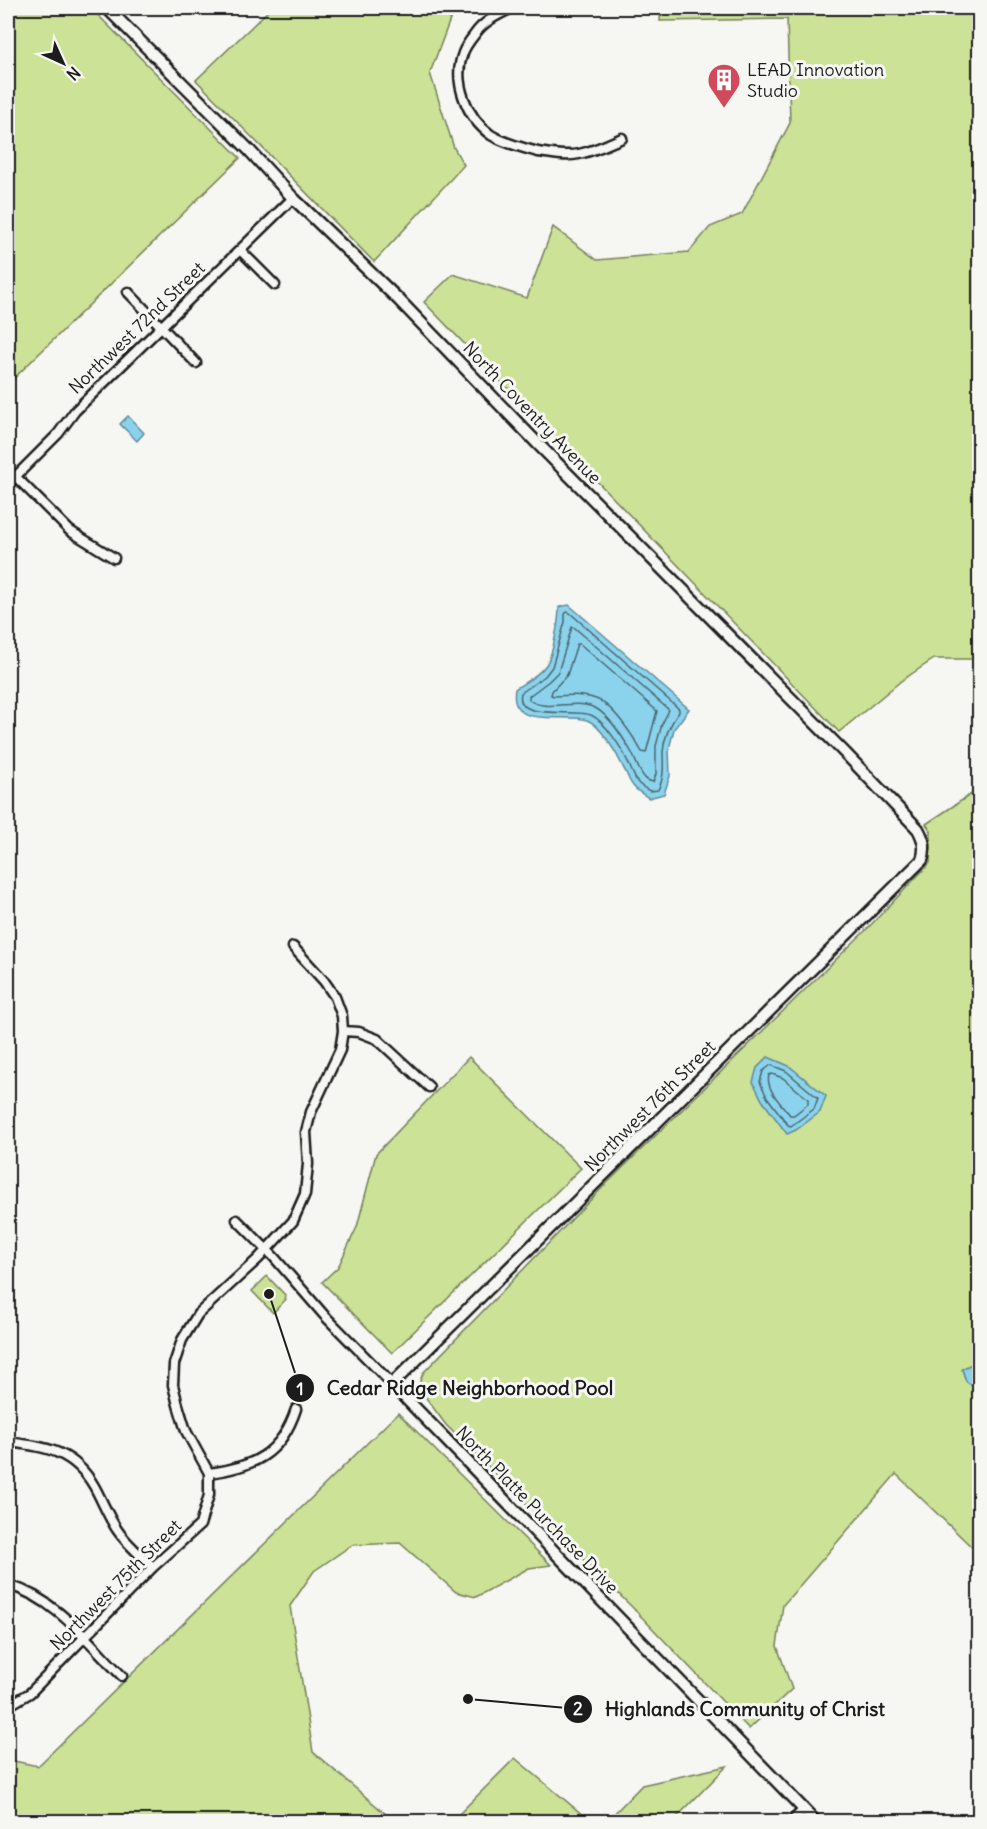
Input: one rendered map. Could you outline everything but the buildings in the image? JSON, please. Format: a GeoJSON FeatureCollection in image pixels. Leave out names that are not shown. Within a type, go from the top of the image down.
{"type":"FeatureCollection","features":[{"type":"Feature","properties":{"kind":"street","name":"North Coventry Avenue"},"geometry":{"type":"LineString","coordinates":[[107,8],[249,150],[293,198],[399,300],[528,434],[845,753],[918,829],[925,847]]}},
{"type":"Feature","properties":{"kind":"street"},"geometry":{"type":"LineString","coordinates":[[512,8],[491,18],[476,33],[463,54],[460,74],[461,88],[467,106],[480,123],[492,135],[524,148],[555,155],[578,154],[622,138]]}},
{"type":"Feature","properties":{"kind":"street","name":"Northwest 72nd Street"},"geometry":{"type":"LineString","coordinates":[[8,484],[58,434],[75,411],[293,198]]}},
{"type":"Feature","properties":{"kind":"street"},"geometry":{"type":"LineString","coordinates":[[240,250],[275,285]]}},
{"type":"Feature","properties":{"kind":"street"},"geometry":{"type":"LineString","coordinates":[[128,292],[196,363]]}},
{"type":"Feature","properties":{"kind":"street"},"geometry":{"type":"LineString","coordinates":[[15,476],[70,531],[114,558]]}},
{"type":"Feature","properties":{"kind":"street","name":"Northwest 76th Street"},"geometry":{"type":"LineString","coordinates":[[392,1384],[921,860],[925,847]]}},
{"type":"Feature","properties":{"kind":"street"},"geometry":{"type":"LineString","coordinates":[[293,947],[324,981],[335,997],[342,1016],[343,1031],[340,1050],[312,1112],[306,1131],[308,1164],[305,1194],[293,1221],[267,1250],[198,1314],[182,1340],[174,1364],[172,1385],[186,1431],[209,1473],[228,1470],[269,1454],[282,1438],[296,1410]]}},
{"type":"Feature","properties":{"kind":"street"},"geometry":{"type":"LineString","coordinates":[[343,1031],[359,1032],[377,1039],[429,1087]]}},
{"type":"Feature","properties":{"kind":"street","name":"North Platte Purchase Drive"},"geometry":{"type":"LineString","coordinates":[[237,1220],[267,1250],[324,1315],[816,1821]]}},
{"type":"Feature","properties":{"kind":"street"},"geometry":{"type":"LineString","coordinates":[[8,1442],[52,1449],[80,1467],[94,1486],[118,1531],[153,1568]]}},
{"type":"Feature","properties":{"kind":"street","name":"Northwest 75th Street"},"geometry":{"type":"LineString","coordinates":[[13,1703],[30,1693],[153,1568],[200,1525],[209,1495],[209,1473]]}},
{"type":"Feature","properties":{"kind":"street"},"geometry":{"type":"LineString","coordinates":[[8,1585],[36,1596],[51,1605],[122,1676]]}},
{"type":"Feature","properties":{"kind":"street"},"geometry":{"type":"LineString","coordinates":[[791,1821],[804,1809]]}},
{"type":"Feature","properties":{"kind":"green space"},"geometry":{"type":"Polygon","coordinates":[[[8,8],[91,8],[240,158],[8,384],[8,8]]]}},
{"type":"Feature","properties":{"kind":"green space"},"geometry":{"type":"Polygon","coordinates":[[[271,8],[465,8],[451,17],[430,73],[454,148],[464,165],[374,262],[196,80],[271,8]]]}},
{"type":"Feature","properties":{"kind":"green space"},"geometry":{"type":"Polygon","coordinates":[[[661,8],[979,8],[979,662],[973,659],[934,659],[901,681],[839,732],[424,302],[453,274],[527,298],[553,227],[597,260],[689,252],[710,227],[742,214],[790,123],[787,19],[660,21],[661,8]]]}},
{"type":"Feature","properties":{"kind":"green space"},"geometry":{"type":"Polygon","coordinates":[[[979,789],[980,955],[973,972],[980,991],[980,1360],[962,1369],[966,1381],[979,1391],[979,1554],[896,1474],[783,1605],[777,1646],[792,1689],[749,1729],[632,1607],[446,1425],[418,1387],[423,1373],[604,1186],[865,931],[930,863],[931,831],[926,824],[979,789]]]}},
{"type":"Feature","properties":{"kind":"green space"},"geometry":{"type":"Polygon","coordinates":[[[469,1057],[581,1168],[392,1353],[322,1282],[338,1267],[357,1227],[376,1154],[469,1057]]]}},
{"type":"Feature","properties":{"kind":"green space"},"geometry":{"type":"Polygon","coordinates":[[[267,1276],[286,1296],[286,1299],[273,1313],[252,1291],[267,1276]]]}},
{"type":"Feature","properties":{"kind":"green space"},"geometry":{"type":"Polygon","coordinates":[[[398,1413],[551,1565],[529,1568],[476,1597],[456,1592],[400,1543],[352,1545],[314,1571],[290,1606],[313,1752],[394,1821],[8,1821],[8,1758],[38,1766],[398,1413]]]}},
{"type":"Feature","properties":{"kind":"green space"},"geometry":{"type":"Polygon","coordinates":[[[515,1758],[590,1821],[452,1821],[515,1758]]]}},
{"type":"Feature","properties":{"kind":"green space"},"geometry":{"type":"Polygon","coordinates":[[[727,1766],[673,1821],[607,1821],[642,1785],[727,1766]]]}},
{"type":"Feature","properties":{"kind":"water"},"geometry":{"type":"Polygon","coordinates":[[[128,416],[144,433],[137,441],[120,424],[128,416]]]}},
{"type":"Feature","properties":{"kind":"water"},"geometry":{"type":"Polygon","coordinates":[[[569,605],[689,709],[674,729],[669,749],[670,776],[664,794],[649,798],[635,788],[608,740],[592,723],[577,718],[529,715],[520,710],[515,702],[515,689],[539,673],[548,661],[555,638],[559,607],[569,605]]]}},
{"type":"Feature","properties":{"kind":"water"},"geometry":{"type":"Polygon","coordinates":[[[768,1057],[789,1066],[826,1096],[820,1112],[787,1134],[762,1100],[753,1082],[757,1068],[768,1057]]]}},
{"type":"Feature","properties":{"kind":"water"},"geometry":{"type":"Polygon","coordinates":[[[979,1360],[979,1391],[966,1381],[962,1369],[979,1360]]]}},
{"type":"Feature","properties":{"kind":"place","name":"LEAD Innovation Studio"},"geometry":{"type":"Point","coordinates":[724,109]}},
{"type":"Feature","properties":{"kind":"place","name":"Cedar Ridge Neighborhood Pool"},"geometry":{"type":"Point","coordinates":[269,1294]}},
{"type":"Feature","properties":{"kind":"place","name":"Highlands Community of Christ"},"geometry":{"type":"Point","coordinates":[468,1699]}}]}
